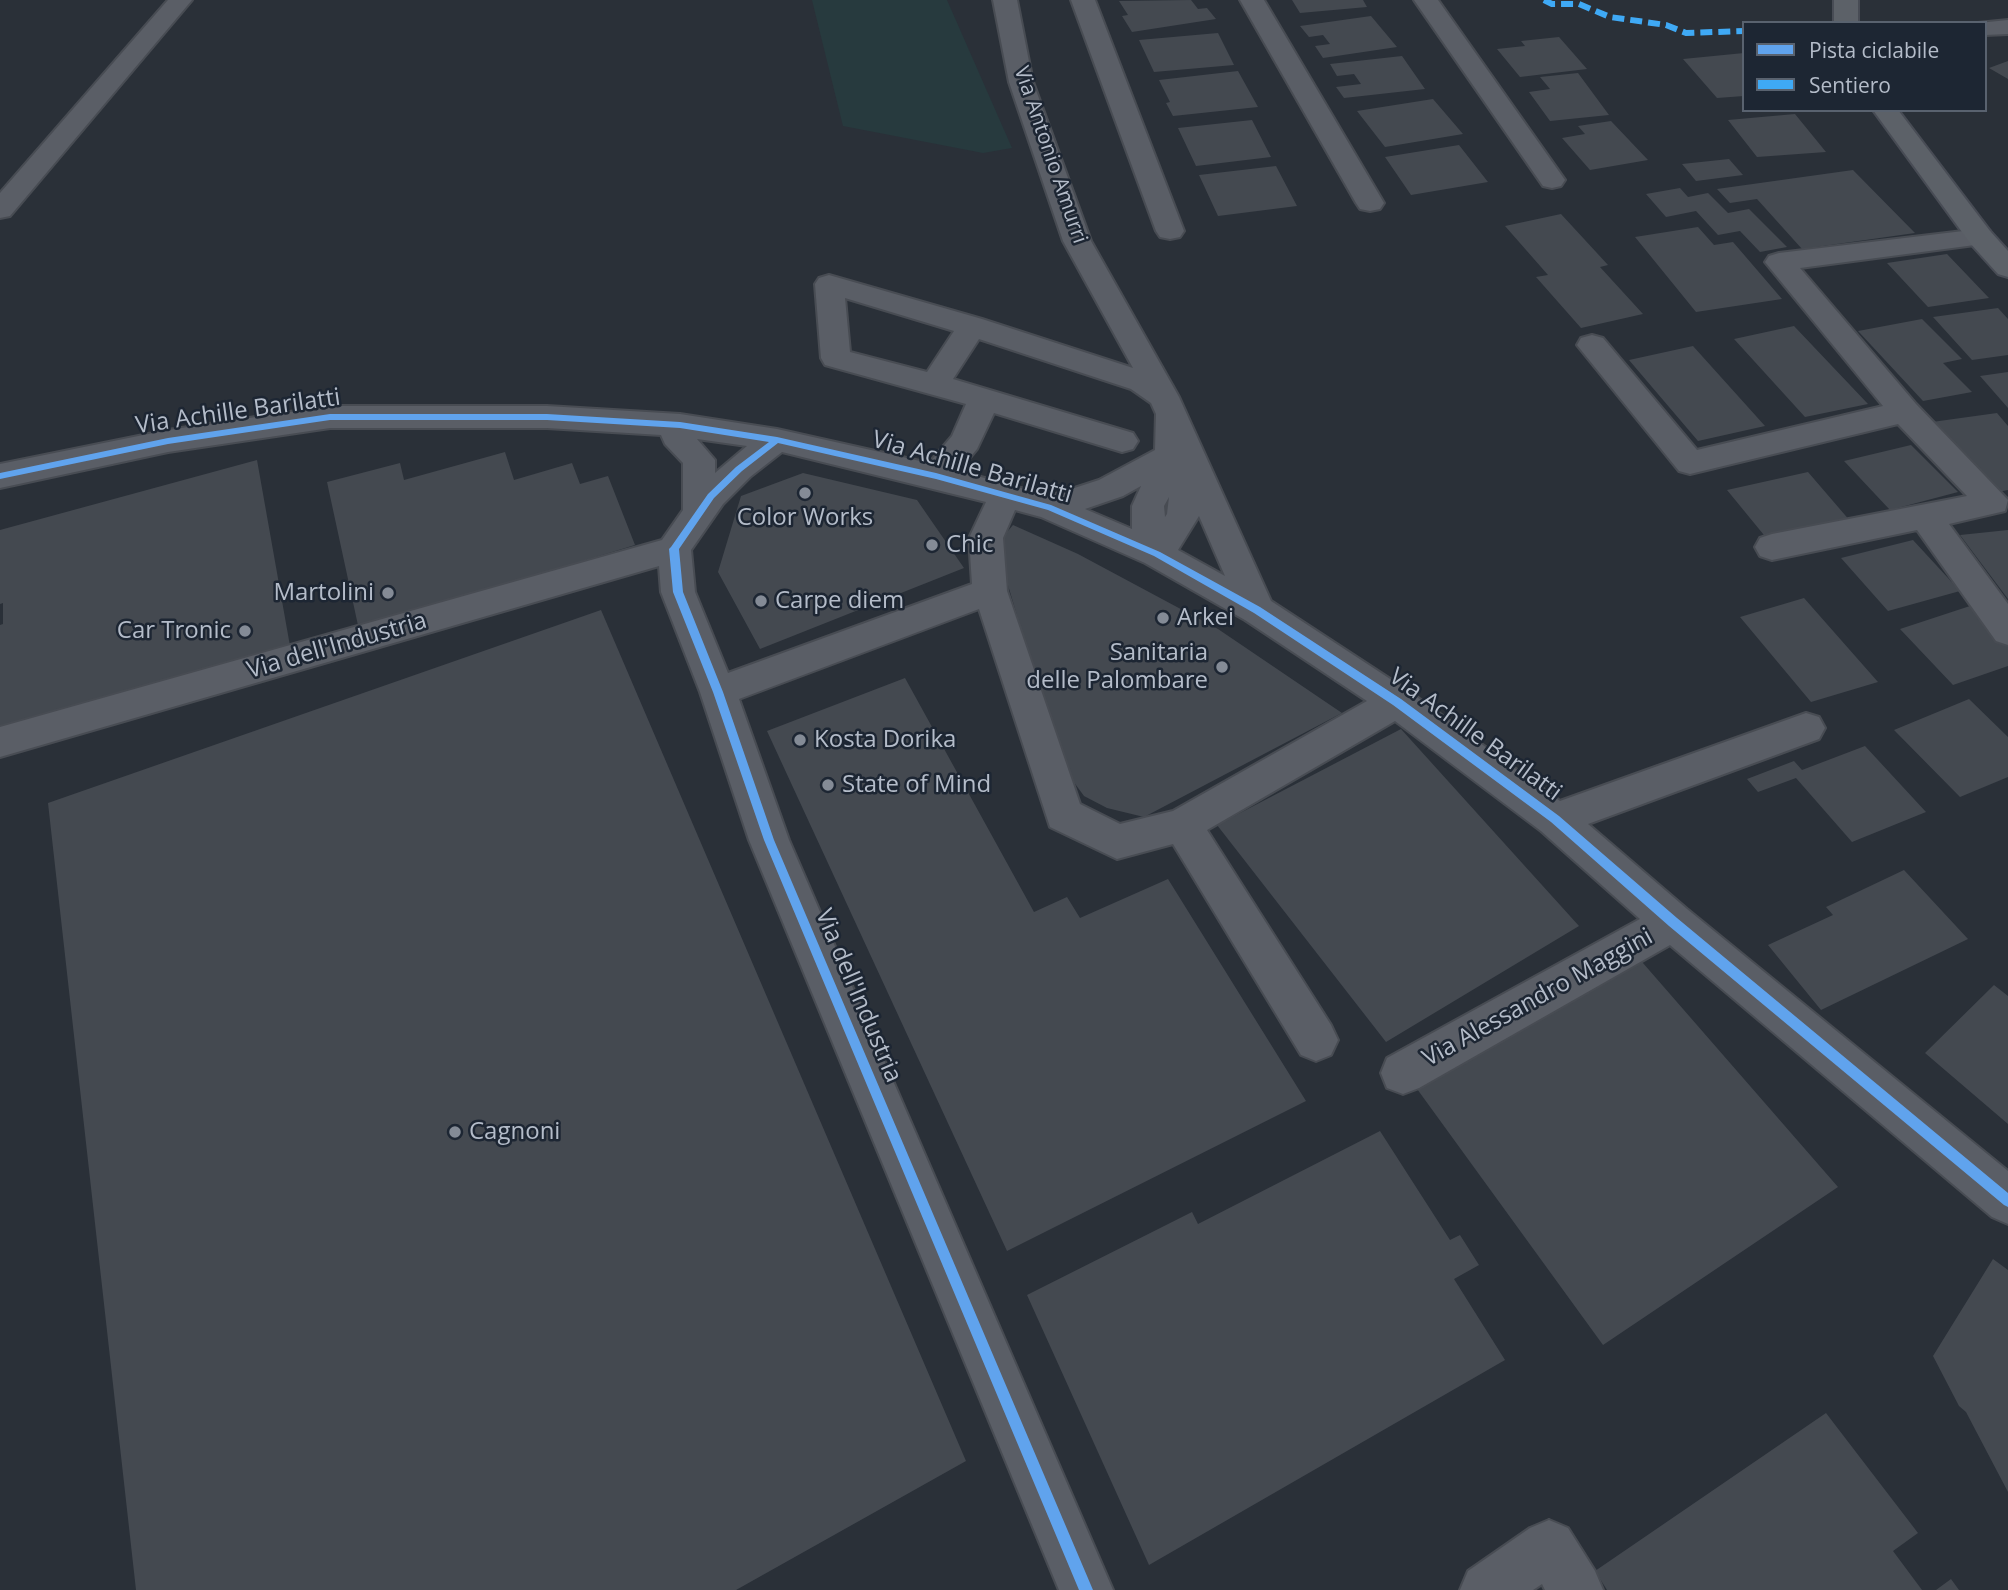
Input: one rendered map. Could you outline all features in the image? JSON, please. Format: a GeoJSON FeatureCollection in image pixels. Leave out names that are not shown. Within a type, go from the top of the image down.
{"type":"FeatureCollection","features":[{"type":"Feature","properties":{"kind":"main road"},"geometry":{"type":"LineString","coordinates":[[1846,0],[1846,21]]}},
{"type":"Feature","properties":{"kind":"main road"},"geometry":{"type":"LineString","coordinates":[[1886,112],[1980,237],[2008,268]]}},
{"type":"Feature","properties":{"kind":"street"},"geometry":{"type":"LineString","coordinates":[[0,209],[180,0]]}},
{"type":"Feature","properties":{"kind":"street","name":"Via Antonio Amurri"},"geometry":{"type":"LineString","coordinates":[[1005,0],[1021,82],[1077,241],[1168,406],[1181,454],[1257,610]]}},
{"type":"Feature","properties":{"kind":"street"},"geometry":{"type":"LineString","coordinates":[[1083,0],[1170,231]]}},
{"type":"Feature","properties":{"kind":"street"},"geometry":{"type":"LineString","coordinates":[[1252,0],[1370,203]]}},
{"type":"Feature","properties":{"kind":"street"},"geometry":{"type":"LineString","coordinates":[[1426,0],[1552,180]]}},
{"type":"Feature","properties":{"kind":"street"},"geometry":{"type":"LineString","coordinates":[[1987,28],[2008,27]]}},
{"type":"Feature","properties":{"kind":"street"},"geometry":{"type":"LineString","coordinates":[[1980,237],[1779,262],[1905,412],[2001,502]]}},
{"type":"Feature","properties":{"kind":"street"},"geometry":{"type":"LineString","coordinates":[[1122,441],[935,384],[836,358],[829,284],[972,326],[1142,382],[1168,406]]}},
{"type":"Feature","properties":{"kind":"street"},"geometry":{"type":"LineString","coordinates":[[935,384],[972,326]]}},
{"type":"Feature","properties":{"kind":"street"},"geometry":{"type":"LineString","coordinates":[[1592,345],[1690,463],[1905,412]]}},
{"type":"Feature","properties":{"kind":"street"},"geometry":{"type":"LineString","coordinates":[[936,476],[966,441],[984,399]]}},
{"type":"Feature","properties":{"kind":"street","name":"Via Achille Barilatti"},"geometry":{"type":"LineString","coordinates":[[0,476],[168,441],[330,417],[547,417],[681,425],[777,440],[936,476],[1051,508],[1157,554],[1257,610],[1397,702],[1555,820],[1673,922],[2008,1201]]}},
{"type":"Feature","properties":{"kind":"street"},"geometry":{"type":"LineString","coordinates":[[676,436],[699,460],[700,510]]}},
{"type":"Feature","properties":{"kind":"street"},"geometry":{"type":"LineString","coordinates":[[674,549],[700,510],[739,469],[777,440]]}},
{"type":"Feature","properties":{"kind":"street"},"geometry":{"type":"LineString","coordinates":[[1051,508],[1111,488],[1181,454],[1183,516],[1157,554]]}},
{"type":"Feature","properties":{"kind":"street"},"geometry":{"type":"LineString","coordinates":[[1005,495],[986,538],[990,591],[1064,815],[1118,842],[1182,825],[1397,702]]}},
{"type":"Feature","properties":{"kind":"street"},"geometry":{"type":"LineString","coordinates":[[1772,547],[2001,502]]}},
{"type":"Feature","properties":{"kind":"street"},"geometry":{"type":"LineString","coordinates":[[1925,516],[2008,631]]}},
{"type":"Feature","properties":{"kind":"street","name":"Via dell'Industria"},"geometry":{"type":"LineString","coordinates":[[0,743],[674,549],[678,592],[718,692],[769,840],[1086,1590]]}},
{"type":"Feature","properties":{"kind":"street"},"geometry":{"type":"LineString","coordinates":[[718,692],[990,591]]}},
{"type":"Feature","properties":{"kind":"street"},"geometry":{"type":"LineString","coordinates":[[1555,820],[1806,728]]}},
{"type":"Feature","properties":{"kind":"street"},"geometry":{"type":"LineString","coordinates":[[1182,825],[1316,1040]]}},
{"type":"Feature","properties":{"kind":"street","name":"Via Alessandro Maggini"},"geometry":{"type":"LineString","coordinates":[[1404,1073],[1673,922]]}},
{"type":"Feature","properties":{"kind":"street"},"geometry":{"type":"LineString","coordinates":[[1487,1590],[1549,1546],[1576,1590]]}},
{"type":"Feature","properties":{"kind":"green space"},"geometry":{"type":"Polygon","coordinates":[[[812,0],[947,0],[1012,148],[983,153],[843,126],[812,0]]]}},
{"type":"Feature","properties":{"kind":"building"},"geometry":{"type":"Polygon","coordinates":[[[1191,0],[1198,9],[1207,8],[1216,19],[1132,32],[1122,16],[1128,15],[1119,1],[1191,0]]]}},
{"type":"Feature","properties":{"kind":"building"},"geometry":{"type":"Polygon","coordinates":[[[1292,0],[1363,0],[1367,7],[1300,13],[1292,0]]]}},
{"type":"Feature","properties":{"kind":"building"},"geometry":{"type":"Polygon","coordinates":[[[1371,16],[1397,47],[1323,58],[1315,46],[1330,44],[1323,35],[1309,37],[1300,26],[1371,16]]]}},
{"type":"Feature","properties":{"kind":"building"},"geometry":{"type":"Polygon","coordinates":[[[1218,33],[1234,65],[1154,72],[1139,40],[1218,33]]]}},
{"type":"Feature","properties":{"kind":"building"},"geometry":{"type":"Polygon","coordinates":[[[1559,37],[1587,69],[1520,77],[1497,49],[1525,46],[1521,41],[1559,37]]]}},
{"type":"Feature","properties":{"kind":"building"},"geometry":{"type":"Polygon","coordinates":[[[1742,53],[1742,96],[1717,98],[1683,59],[1742,53]]]}},
{"type":"Feature","properties":{"kind":"building"},"geometry":{"type":"Polygon","coordinates":[[[1402,56],[1425,89],[1344,98],[1336,87],[1361,84],[1354,74],[1337,76],[1330,64],[1402,56]]]}},
{"type":"Feature","properties":{"kind":"building"},"geometry":{"type":"Polygon","coordinates":[[[2008,61],[2008,79],[1989,68],[2008,61]]]}},
{"type":"Feature","properties":{"kind":"building"},"geometry":{"type":"Polygon","coordinates":[[[1238,71],[1258,107],[1173,116],[1166,103],[1170,102],[1159,80],[1238,71]]]}},
{"type":"Feature","properties":{"kind":"building"},"geometry":{"type":"Polygon","coordinates":[[[1578,73],[1609,115],[1550,121],[1529,92],[1550,89],[1540,77],[1578,73]]]}},
{"type":"Feature","properties":{"kind":"building"},"geometry":{"type":"Polygon","coordinates":[[[1433,99],[1463,134],[1385,147],[1357,111],[1433,99]]]}},
{"type":"Feature","properties":{"kind":"building"},"geometry":{"type":"Polygon","coordinates":[[[1795,114],[1826,152],[1757,157],[1728,120],[1795,114]]]}},
{"type":"Feature","properties":{"kind":"building"},"geometry":{"type":"Polygon","coordinates":[[[1252,120],[1271,157],[1196,166],[1178,128],[1252,120]]]}},
{"type":"Feature","properties":{"kind":"building"},"geometry":{"type":"Polygon","coordinates":[[[1611,121],[1648,160],[1590,170],[1562,138],[1585,134],[1578,126],[1611,121]]]}},
{"type":"Feature","properties":{"kind":"building"},"geometry":{"type":"Polygon","coordinates":[[[1459,145],[1488,182],[1411,195],[1385,157],[1459,145]]]}},
{"type":"Feature","properties":{"kind":"building"},"geometry":{"type":"Polygon","coordinates":[[[1729,159],[1743,175],[1696,181],[1682,164],[1729,159]]]}},
{"type":"Feature","properties":{"kind":"building"},"geometry":{"type":"Polygon","coordinates":[[[1276,166],[1297,206],[1218,216],[1199,175],[1276,166]]]}},
{"type":"Feature","properties":{"kind":"building"},"geometry":{"type":"Polygon","coordinates":[[[1853,170],[1915,233],[1802,249],[1757,199],[1730,203],[1717,189],[1853,170]]]}},
{"type":"Feature","properties":{"kind":"building"},"geometry":{"type":"Polygon","coordinates":[[[1680,188],[1688,197],[1708,193],[1728,213],[1749,209],[1787,247],[1760,252],[1740,231],[1718,235],[1696,211],[1666,217],[1646,194],[1680,188]]]}},
{"type":"Feature","properties":{"kind":"building"},"geometry":{"type":"Polygon","coordinates":[[[1561,214],[1608,265],[1600,267],[1643,314],[1581,328],[1536,277],[1548,275],[1505,226],[1561,214]]]}},
{"type":"Feature","properties":{"kind":"building"},"geometry":{"type":"Polygon","coordinates":[[[1698,227],[1714,245],[1733,242],[1782,299],[1696,312],[1635,237],[1698,227]]]}},
{"type":"Feature","properties":{"kind":"building"},"geometry":{"type":"Polygon","coordinates":[[[1947,254],[1989,298],[1928,307],[1887,263],[1947,254]]]}},
{"type":"Feature","properties":{"kind":"building"},"geometry":{"type":"Polygon","coordinates":[[[1998,308],[2008,319],[2008,355],[1972,360],[1933,317],[1998,308]]]}},
{"type":"Feature","properties":{"kind":"building"},"geometry":{"type":"Polygon","coordinates":[[[1922,319],[1962,359],[1943,363],[1972,392],[1923,401],[1858,331],[1922,319]]]}},
{"type":"Feature","properties":{"kind":"building"},"geometry":{"type":"Polygon","coordinates":[[[1794,326],[1868,404],[1805,417],[1734,339],[1794,326]]]}},
{"type":"Feature","properties":{"kind":"building"},"geometry":{"type":"Polygon","coordinates":[[[1693,346],[1765,426],[1698,441],[1629,360],[1693,346]]]}},
{"type":"Feature","properties":{"kind":"building"},"geometry":{"type":"Polygon","coordinates":[[[2008,372],[2008,408],[1980,376],[2008,372]]]}},
{"type":"Feature","properties":{"kind":"building"},"geometry":{"type":"Polygon","coordinates":[[[1997,413],[2008,426],[2008,490],[1992,493],[1932,422],[1997,413]]]}},
{"type":"Feature","properties":{"kind":"building"},"geometry":{"type":"Polygon","coordinates":[[[1911,445],[1958,492],[1890,510],[1844,461],[1911,445]]]}},
{"type":"Feature","properties":{"kind":"building"},"geometry":{"type":"Polygon","coordinates":[[[505,452],[514,480],[572,463],[580,484],[608,476],[635,545],[359,630],[327,482],[400,463],[404,480],[505,452]]]}},
{"type":"Feature","properties":{"kind":"building"},"geometry":{"type":"Polygon","coordinates":[[[257,460],[290,646],[0,735],[0,625],[3,624],[3,603],[0,604],[0,530],[257,460]]]}},
{"type":"Feature","properties":{"kind":"building"},"geometry":{"type":"Polygon","coordinates":[[[1808,472],[1851,522],[1768,540],[1727,490],[1808,472]]]}},
{"type":"Feature","properties":{"kind":"building"},"geometry":{"type":"Polygon","coordinates":[[[803,473],[917,500],[964,568],[760,649],[718,572],[741,496],[803,473]]]}},
{"type":"Feature","properties":{"kind":"building"},"geometry":{"type":"Polygon","coordinates":[[[1013,525],[1078,554],[1218,629],[1342,713],[1144,817],[1107,808],[1084,796],[1062,766],[996,545],[1013,525]]]}},
{"type":"Feature","properties":{"kind":"building"},"geometry":{"type":"Polygon","coordinates":[[[2008,530],[2008,599],[1960,535],[2008,530]]]}},
{"type":"Feature","properties":{"kind":"building"},"geometry":{"type":"Polygon","coordinates":[[[1913,540],[1960,591],[1888,611],[1841,558],[1913,540]]]}},
{"type":"Feature","properties":{"kind":"building"},"geometry":{"type":"Polygon","coordinates":[[[1804,598],[1878,682],[1811,702],[1740,617],[1804,598]]]}},
{"type":"Feature","properties":{"kind":"building"},"geometry":{"type":"Polygon","coordinates":[[[1970,606],[2008,644],[2008,666],[1953,685],[1900,629],[1970,606]]]}},
{"type":"Feature","properties":{"kind":"building","name":"Cagnoni"},"geometry":{"type":"Polygon","coordinates":[[[601,610],[966,1461],[736,1590],[136,1590],[48,803],[601,610]]]}},
{"type":"Feature","properties":{"kind":"building"},"geometry":{"type":"Polygon","coordinates":[[[905,678],[1034,912],[1067,897],[1080,918],[1168,879],[1306,1101],[1007,1251],[767,731],[905,678]]]}},
{"type":"Feature","properties":{"kind":"building"},"geometry":{"type":"Polygon","coordinates":[[[1969,699],[2008,737],[2008,777],[1960,797],[1894,730],[1969,699]]]}},
{"type":"Feature","properties":{"kind":"building"},"geometry":{"type":"Polygon","coordinates":[[[1401,729],[1579,926],[1386,1042],[1217,825],[1401,729]]]}},
{"type":"Feature","properties":{"kind":"building"},"geometry":{"type":"Polygon","coordinates":[[[1865,746],[1926,812],[1852,842],[1796,778],[1758,792],[1747,779],[1794,761],[1802,770],[1865,746]]]}},
{"type":"Feature","properties":{"kind":"building"},"geometry":{"type":"Polygon","coordinates":[[[1904,870],[1968,939],[1821,1010],[1768,945],[1833,915],[1826,907],[1904,870]]]}},
{"type":"Feature","properties":{"kind":"building"},"geometry":{"type":"Polygon","coordinates":[[[1636,955],[1838,1187],[1603,1345],[1412,1082],[1636,955]]]}},
{"type":"Feature","properties":{"kind":"building"},"geometry":{"type":"Polygon","coordinates":[[[1994,985],[2008,996],[2008,1124],[1925,1053],[1994,985]]]}},
{"type":"Feature","properties":{"kind":"building"},"geometry":{"type":"Polygon","coordinates":[[[1380,1131],[1450,1240],[1460,1235],[1479,1265],[1454,1279],[1505,1360],[1149,1565],[1027,1295],[1192,1212],[1198,1224],[1380,1131]]]}},
{"type":"Feature","properties":{"kind":"building"},"geometry":{"type":"Polygon","coordinates":[[[1993,1259],[2008,1270],[2008,1492],[1933,1356],[1993,1259]]]}},
{"type":"Feature","properties":{"kind":"building"},"geometry":{"type":"Polygon","coordinates":[[[1826,1413],[1918,1533],[1893,1551],[1922,1590],[1607,1590],[1595,1571],[1826,1413]]]}},
{"type":"Feature","properties":{"kind":"building"},"geometry":{"type":"Polygon","coordinates":[[[1951,1579],[1959,1590],[1936,1590],[1951,1579]]]}},
{"type":"Feature","properties":{"kind":"marked path"},"geometry":{"type":"LineString","coordinates":[[1544,0],[1552,4],[1579,4],[1610,17],[1666,25],[1686,33],[1742,31]]}},
{"type":"Feature","properties":{"kind":"cycle path"},"geometry":{"type":"LineString","coordinates":[[0,476],[168,441],[330,417],[547,417],[680,425],[777,440],[936,476],[1051,508],[1157,554],[1257,610],[1397,702],[1555,819],[1673,922],[2008,1201]]}},
{"type":"Feature","properties":{"kind":"cycle path"},"geometry":{"type":"LineString","coordinates":[[777,440],[739,469],[711,496],[674,549],[678,592],[718,692],[769,840],[1086,1590]]}},
{"type":"Feature","properties":{"kind":"place","name":"Color Works"},"geometry":{"type":"Point","coordinates":[805,493]}},
{"type":"Feature","properties":{"kind":"place","name":"Chic"},"geometry":{"type":"Point","coordinates":[932,545]}},
{"type":"Feature","properties":{"kind":"place","name":"Martolini"},"geometry":{"type":"Point","coordinates":[388,593]}},
{"type":"Feature","properties":{"kind":"place","name":"Carpe diem"},"geometry":{"type":"Point","coordinates":[761,601]}},
{"type":"Feature","properties":{"kind":"place","name":"Arkei"},"geometry":{"type":"Point","coordinates":[1163,618]}},
{"type":"Feature","properties":{"kind":"place","name":"Car Tronic"},"geometry":{"type":"Point","coordinates":[245,631]}},
{"type":"Feature","properties":{"kind":"place","name":"Sanitaria delle Palombare"},"geometry":{"type":"Point","coordinates":[1222,667]}},
{"type":"Feature","properties":{"kind":"place","name":"Kosta Dorika"},"geometry":{"type":"Point","coordinates":[800,740]}},
{"type":"Feature","properties":{"kind":"place","name":"State of Mind"},"geometry":{"type":"Point","coordinates":[828,785]}},
{"type":"Feature","properties":{"kind":"place","name":"Cagnoni"},"geometry":{"type":"Point","coordinates":[455,1132]}}]}
